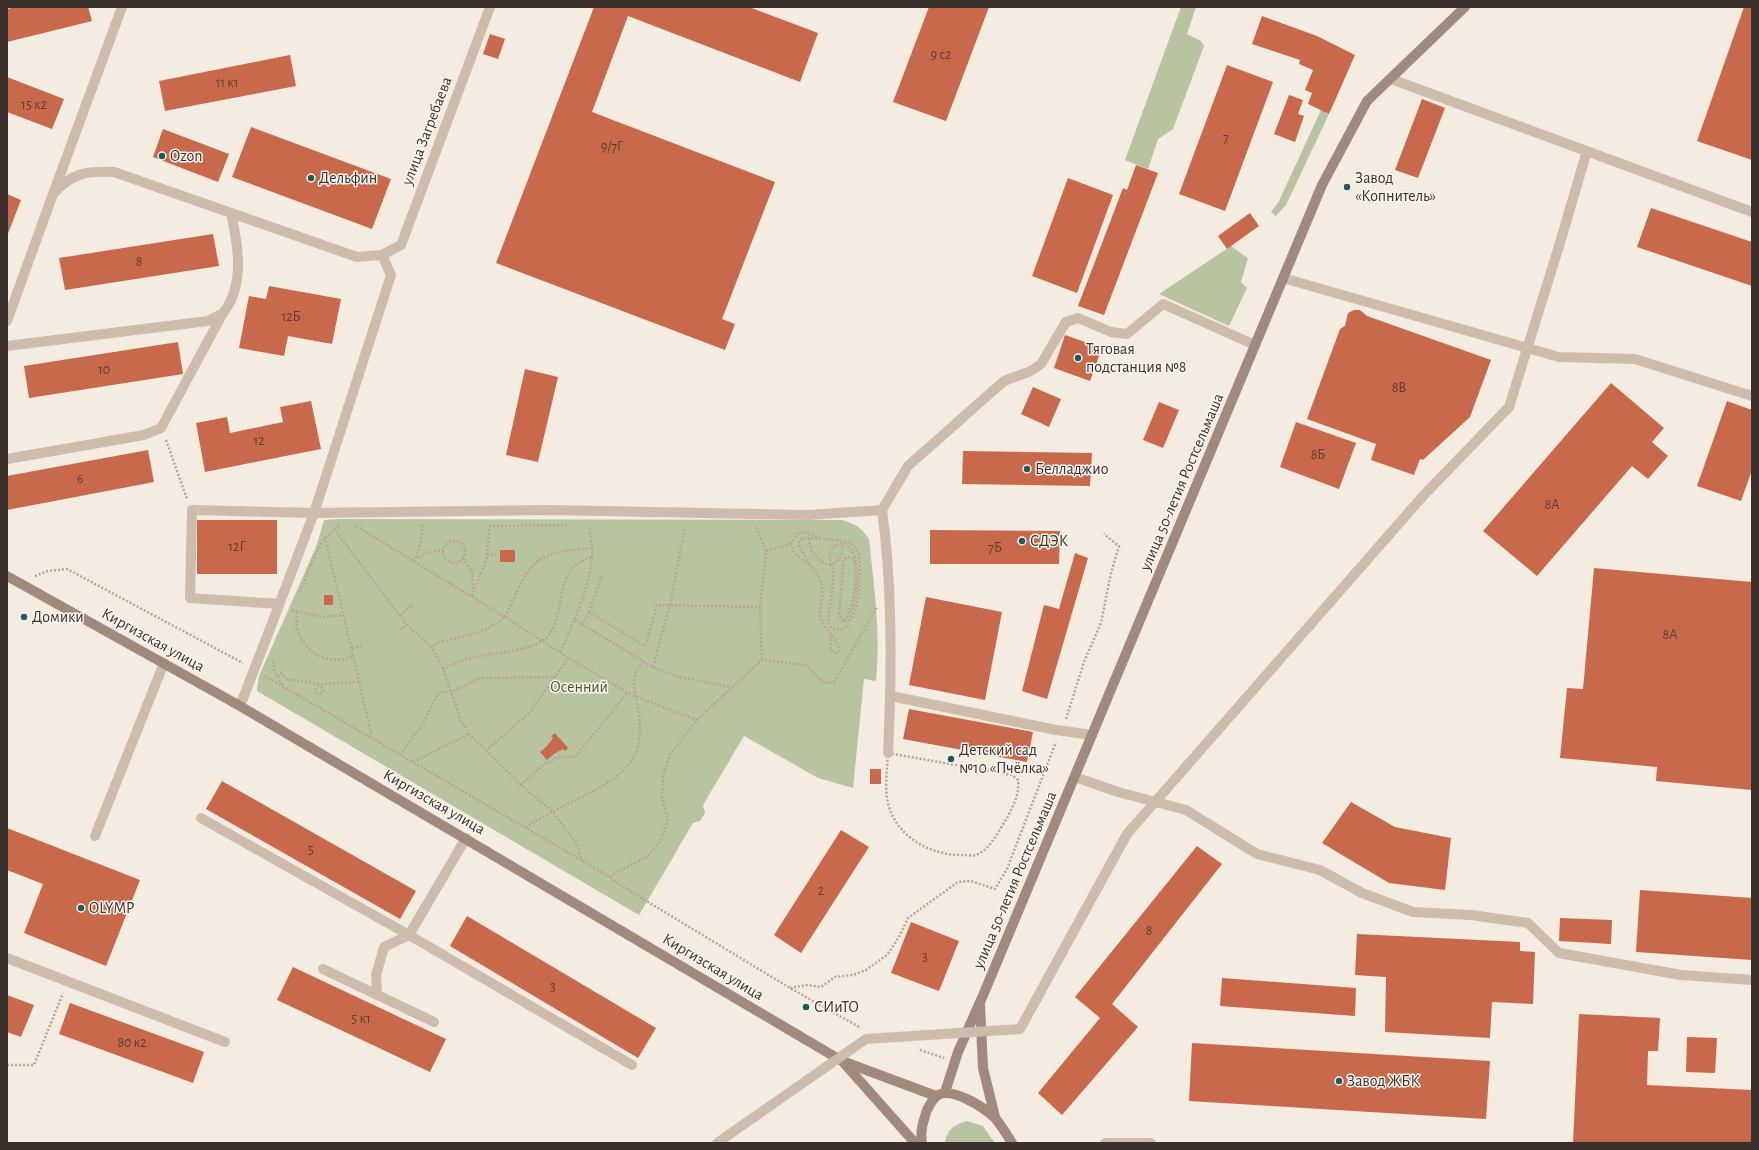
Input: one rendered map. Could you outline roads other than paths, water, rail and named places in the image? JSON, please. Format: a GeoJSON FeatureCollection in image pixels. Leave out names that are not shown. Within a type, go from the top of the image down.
{"type":"FeatureCollection","features":[{"type":"Feature","properties":{"kind":"main road","name":"улица 50-летия Ростсельмаша"},"geometry":{"type":"LineString","coordinates":[[922,1143],[922,1125],[928,1108],[941,1094],[980,1003],[1322,185],[1367,101],[1465,7]]}},
{"type":"Feature","properties":{"kind":"main road","name":"Киргизская улица"},"geometry":{"type":"LineString","coordinates":[[7,576],[19,581],[240,706],[842,1061]]}},
{"type":"Feature","properties":{"kind":"main road"},"geometry":{"type":"LineString","coordinates":[[980,1003],[983,1068],[995,1118],[1012,1143]]}},
{"type":"Feature","properties":{"kind":"main road"},"geometry":{"type":"LineString","coordinates":[[842,1061],[941,1094],[965,1097],[995,1118]]}},
{"type":"Feature","properties":{"kind":"main road"},"geometry":{"type":"LineString","coordinates":[[842,1061],[915,1143]]}},
{"type":"Feature","properties":{"kind":"street"},"geometry":{"type":"LineString","coordinates":[[7,321],[122,7]]}},
{"type":"Feature","properties":{"kind":"street","name":"улица Загребаева"},"geometry":{"type":"LineString","coordinates":[[382,255],[401,245],[490,7]]}},
{"type":"Feature","properties":{"kind":"street"},"geometry":{"type":"LineString","coordinates":[[1391,78],[1752,212]]}},
{"type":"Feature","properties":{"kind":"street"},"geometry":{"type":"LineString","coordinates":[[717,1143],[866,1039],[1020,1029],[1127,834],[1423,496],[1509,407],[1587,151]]}},
{"type":"Feature","properties":{"kind":"street"},"geometry":{"type":"LineString","coordinates":[[53,194],[64,182],[89,171],[114,172],[357,257],[382,255],[391,275],[314,513],[240,706]]}},
{"type":"Feature","properties":{"kind":"street"},"geometry":{"type":"LineString","coordinates":[[7,459],[144,435],[161,428],[232,296],[238,274],[238,247],[231,213]]}},
{"type":"Feature","properties":{"kind":"street"},"geometry":{"type":"LineString","coordinates":[[1283,278],[1559,356],[1635,359],[1752,396]]}},
{"type":"Feature","properties":{"kind":"street"},"geometry":{"type":"LineString","coordinates":[[888,752],[891,696],[889,604],[882,510],[908,466],[1004,381],[1031,372],[1041,364],[1066,322],[1078,318],[1110,332],[1127,334],[1163,304],[1255,345]]}},
{"type":"Feature","properties":{"kind":"street"},"geometry":{"type":"LineString","coordinates":[[7,346],[208,320],[223,313]]}},
{"type":"Feature","properties":{"kind":"street"},"geometry":{"type":"LineString","coordinates":[[279,604],[190,598],[192,510],[314,513],[549,510],[808,515],[882,510]]}},
{"type":"Feature","properties":{"kind":"street"},"geometry":{"type":"LineString","coordinates":[[95,836],[164,663]]}},
{"type":"Feature","properties":{"kind":"street"},"geometry":{"type":"LineString","coordinates":[[891,696],[1092,735]]}},
{"type":"Feature","properties":{"kind":"street"},"geometry":{"type":"LineString","coordinates":[[1074,777],[1118,792],[1186,810],[1257,854],[1320,870],[1362,894],[1413,912],[1472,915],[1528,923],[1558,953],[1681,975],[1752,980]]}},
{"type":"Feature","properties":{"kind":"street"},"geometry":{"type":"LineString","coordinates":[[201,818],[409,935],[632,1065]]}},
{"type":"Feature","properties":{"kind":"street"},"geometry":{"type":"LineString","coordinates":[[377,994],[376,975],[384,947],[409,935],[466,838]]}},
{"type":"Feature","properties":{"kind":"street"},"geometry":{"type":"LineString","coordinates":[[7,958],[224,1042]]}},
{"type":"Feature","properties":{"kind":"street"},"geometry":{"type":"LineString","coordinates":[[323,969],[434,1022]]}},
{"type":"Feature","properties":{"kind":"street"},"geometry":{"type":"LineString","coordinates":[[1105,1143],[1151,1143]]}},
{"type":"Feature","properties":{"kind":"place","name":"Ozon"},"geometry":{"type":"Point","coordinates":[162,156]}},
{"type":"Feature","properties":{"kind":"place","name":"Дельфин"},"geometry":{"type":"Point","coordinates":[311,178]}},
{"type":"Feature","properties":{"kind":"place","name":"Завод «Копнитель»"},"geometry":{"type":"Point","coordinates":[1347,187]}},
{"type":"Feature","properties":{"kind":"place","name":"Тяговая подстанция №8"},"geometry":{"type":"Point","coordinates":[1078,358]}},
{"type":"Feature","properties":{"kind":"place","name":"Белладжио"},"geometry":{"type":"Point","coordinates":[1027,469]}},
{"type":"Feature","properties":{"kind":"place","name":"СДЭК"},"geometry":{"type":"Point","coordinates":[1022,541]}},
{"type":"Feature","properties":{"kind":"place","name":"Домики"},"geometry":{"type":"Point","coordinates":[24,617]}},
{"type":"Feature","properties":{"kind":"place","name":"Детский сад №10 «Пчёлка»"},"geometry":{"type":"Point","coordinates":[951,759]}},
{"type":"Feature","properties":{"kind":"place","name":"OLYMP"},"geometry":{"type":"Point","coordinates":[81,908]}},
{"type":"Feature","properties":{"kind":"place","name":"СИиТО"},"geometry":{"type":"Point","coordinates":[806,1007]}},
{"type":"Feature","properties":{"kind":"place","name":"Завод ЖБК"},"geometry":{"type":"Point","coordinates":[1339,1081]}},
{"type":"Feature","properties":{"kind":"park label","name":"Осенний"},"geometry":{"type":"Point","coordinates":[579,687]}}]}
